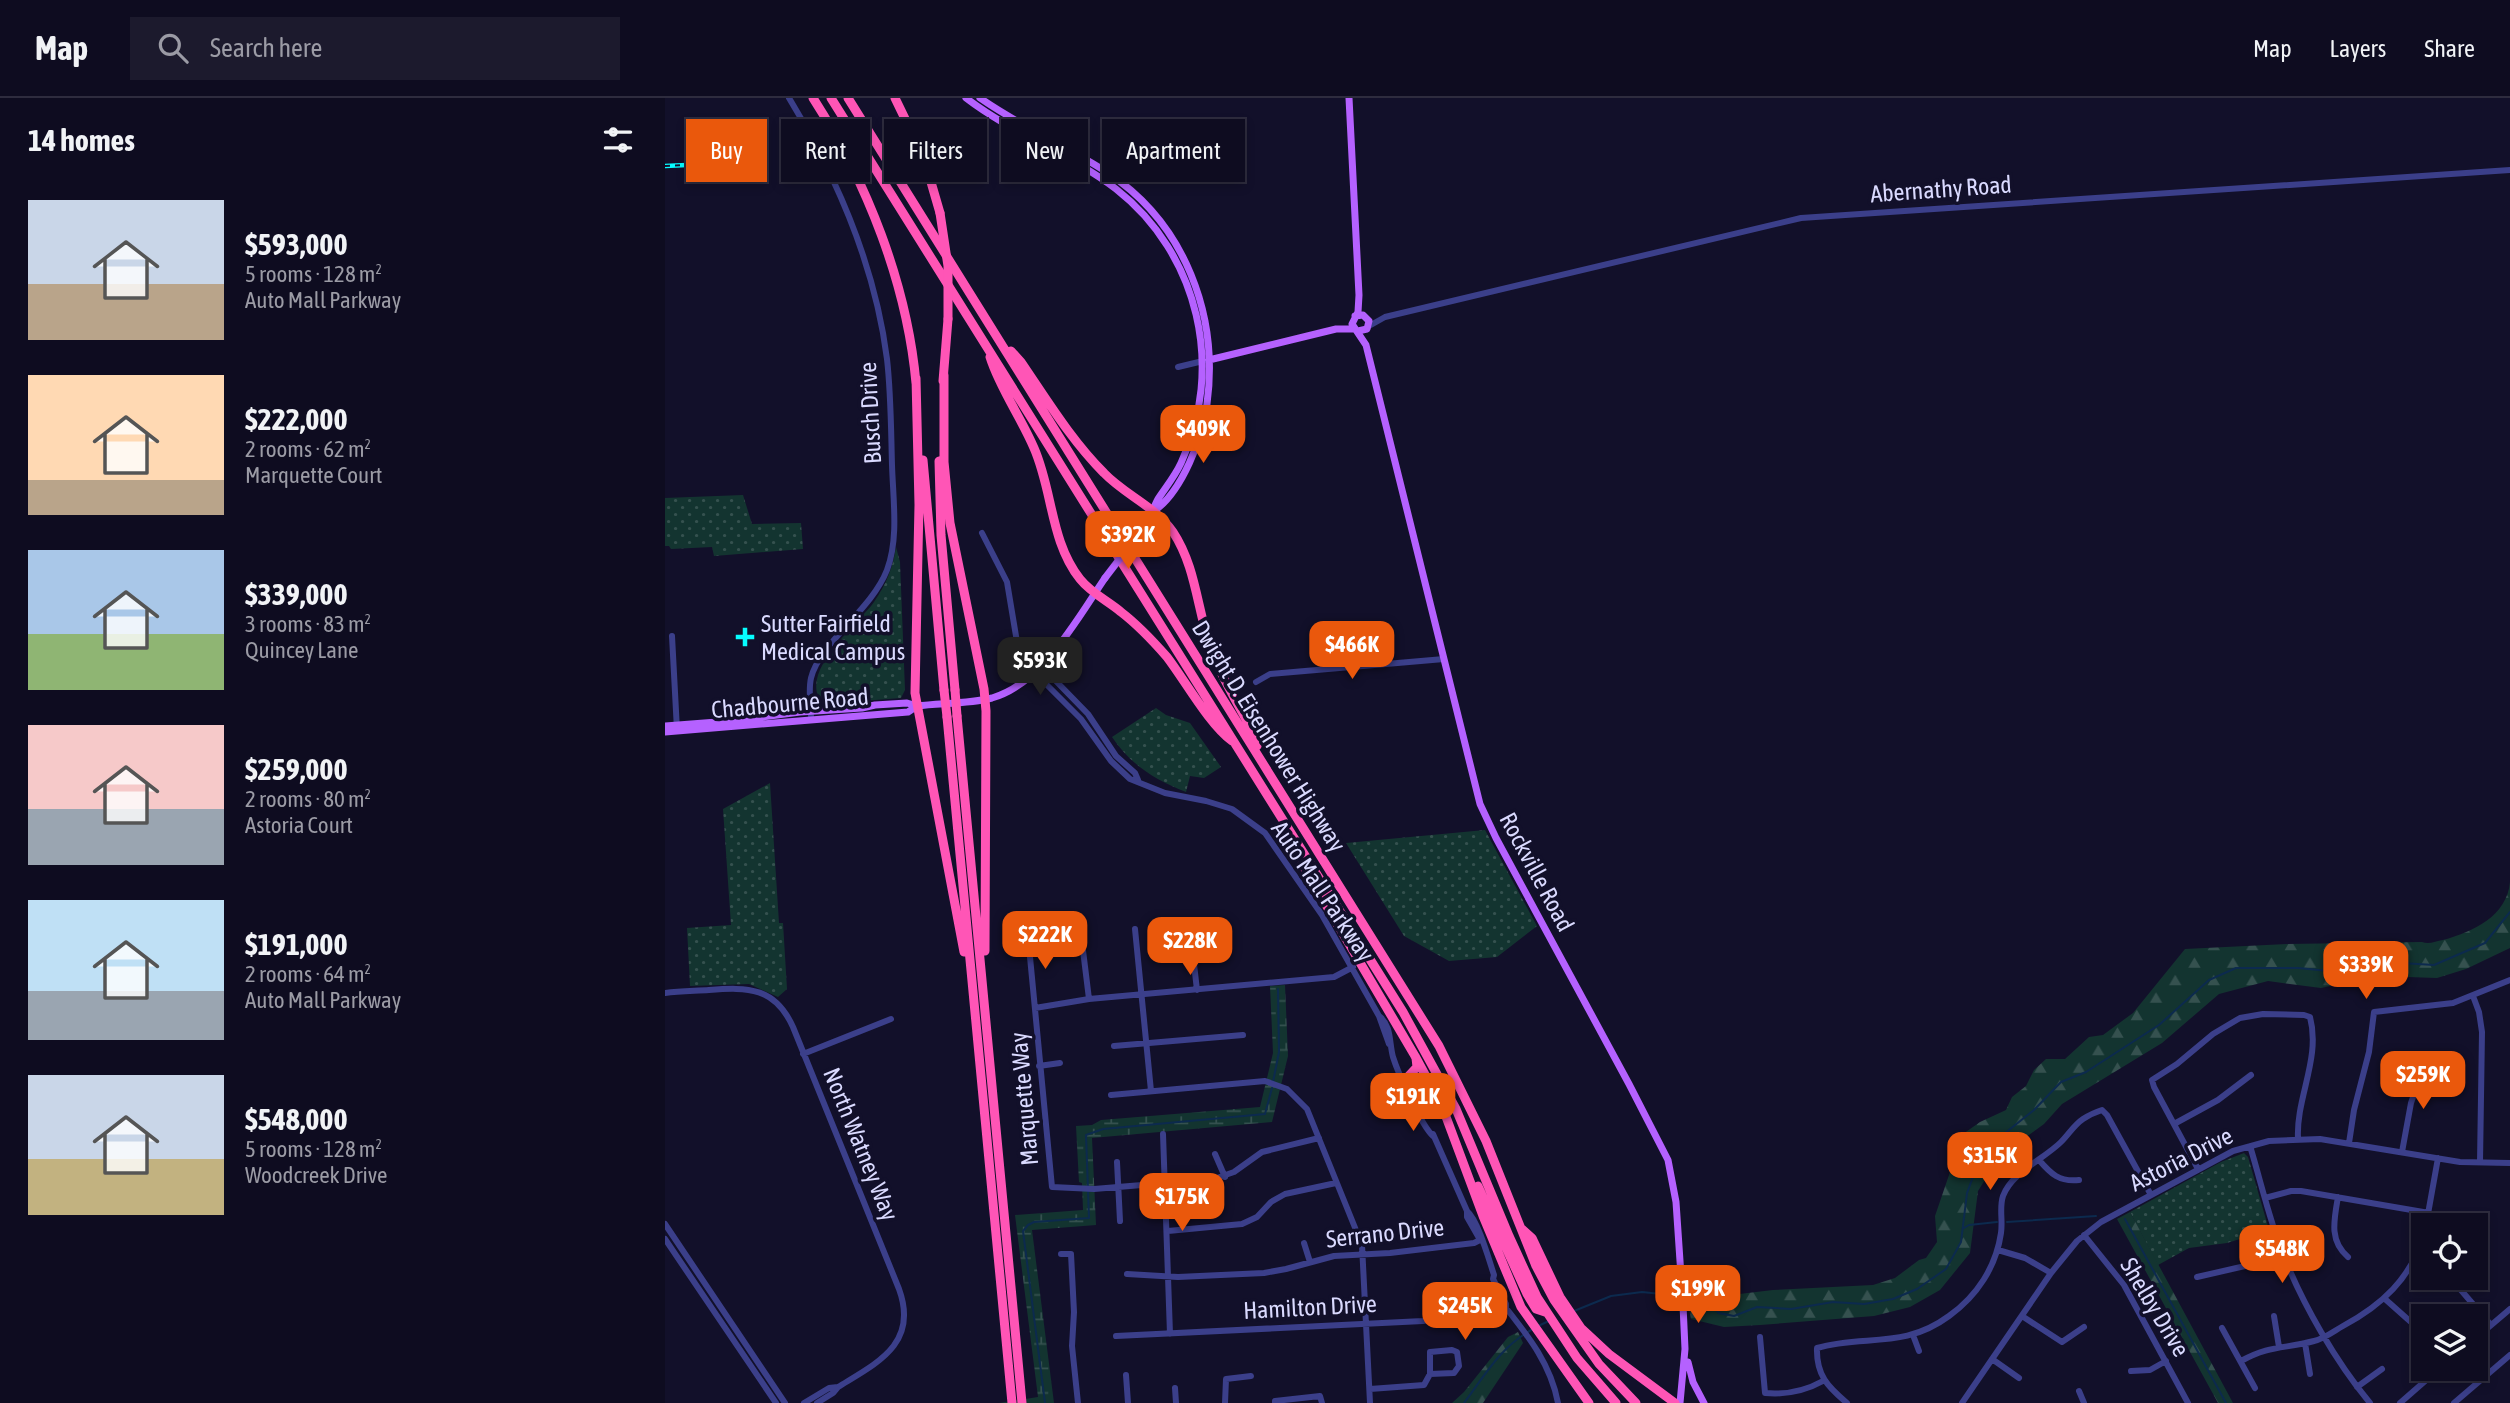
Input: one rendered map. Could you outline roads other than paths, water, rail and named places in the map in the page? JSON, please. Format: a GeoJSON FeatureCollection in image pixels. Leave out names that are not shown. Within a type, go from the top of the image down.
{"type":"FeatureCollection","features":[{"type":"Feature","properties":{"kind":"highway"},"geometry":{"type":"LineString","coordinates":[[813,98],[841,145],[872,213],[899,292],[916,378],[950,690],[957,716],[1022,1403]]}},
{"type":"Feature","properties":{"kind":"highway","name":"Dwight D. Eisenhower Highway"},"geometry":{"type":"LineString","coordinates":[[831,98],[1397,1002],[1439,1073],[1474,1149],[1525,1274],[1545,1312],[1577,1358],[1616,1403]]}},
{"type":"Feature","properties":{"kind":"highway","name":"Dwight D. Eisenhower Highway"},"geometry":{"type":"LineString","coordinates":[[848,98],[1439,1046],[1486,1141],[1537,1266],[1599,1364],[1636,1403]]}},
{"type":"Feature","properties":{"kind":"highway"},"geometry":{"type":"LineString","coordinates":[[895,98],[924,158],[940,213],[948,266],[939,497],[950,690],[947,717],[1012,1403]]}},
{"type":"Feature","properties":{"kind":"highway"},"geometry":{"type":"LineString","coordinates":[[999,339],[1021,362],[1072,437],[1094,463],[1117,486],[1154,512],[1173,531],[1185,555],[1210,647],[1254,734],[1260,758]]}},
{"type":"Feature","properties":{"kind":"highway"},"geometry":{"type":"LineString","coordinates":[[987,345],[995,372],[1040,464],[1062,549],[1080,578],[1132,620],[1156,645],[1220,733],[1234,743]]}},
{"type":"Feature","properties":{"kind":"highway"},"geometry":{"type":"LineString","coordinates":[[944,375],[945,471],[950,523],[985,699],[984,991]]}},
{"type":"Feature","properties":{"kind":"highway"},"geometry":{"type":"LineString","coordinates":[[916,378],[919,505],[915,652],[917,706],[976,1013]]}},
{"type":"Feature","properties":{"kind":"highway"},"geometry":{"type":"LineString","coordinates":[[1297,844],[1302,864],[1432,1086],[1527,1294],[1536,1310],[1545,1312]]}},
{"type":"Feature","properties":{"kind":"highway"},"geometry":{"type":"LineString","coordinates":[[1403,1082],[1417,1068],[1415,1056]]}},
{"type":"Feature","properties":{"kind":"highway"},"geometry":{"type":"LineString","coordinates":[[1403,1082],[1422,1080],[1432,1086]]}},
{"type":"Feature","properties":{"kind":"highway"},"geometry":{"type":"LineString","coordinates":[[1456,1140],[1525,1323],[1590,1403]]}},
{"type":"Feature","properties":{"kind":"highway"},"geometry":{"type":"LineString","coordinates":[[1570,1319],[1609,1354],[1675,1403]]}},
{"type":"Feature","properties":{"kind":"main road"},"geometry":{"type":"LineString","coordinates":[[966,98],[999,121],[1106,182],[1144,215],[1168,247],[1188,283],[1207,360]]}},
{"type":"Feature","properties":{"kind":"main road"},"geometry":{"type":"LineString","coordinates":[[980,98],[1110,175],[1150,209],[1175,243],[1194,281],[1205,315],[1207,360]]}},
{"type":"Feature","properties":{"kind":"main road"},"geometry":{"type":"LineString","coordinates":[[1349,98],[1359,295],[1355,324]]}},
{"type":"Feature","properties":{"kind":"main road"},"geometry":{"type":"LineString","coordinates":[[1355,324],[1368,327],[1359,295]]}},
{"type":"Feature","properties":{"kind":"main road"},"geometry":{"type":"LineString","coordinates":[[1207,360],[1355,324],[1366,316]]}},
{"type":"Feature","properties":{"kind":"main road","name":"Rockville Road"},"geometry":{"type":"LineString","coordinates":[[1355,324],[1366,345],[1475,786],[1487,821],[1668,1160],[1676,1202],[1683,1305],[1685,1349],[1680,1403]]}},
{"type":"Feature","properties":{"kind":"main road","name":"Rockville Road"},"geometry":{"type":"LineString","coordinates":[[1366,345],[1368,327]]}},
{"type":"Feature","properties":{"kind":"main road","name":"Chadbourne Road"},"geometry":{"type":"LineString","coordinates":[[665,732],[677,728],[811,716],[908,712],[917,706],[985,699],[1009,691],[1038,669],[1144,527],[1154,512],[1157,501],[1167,493],[1191,438],[1207,360]]}},
{"type":"Feature","properties":{"kind":"main road","name":"Chadbourne Road"},"geometry":{"type":"LineString","coordinates":[[665,726],[677,728]]}},
{"type":"Feature","properties":{"kind":"main road"},"geometry":{"type":"LineString","coordinates":[[1685,1349],[1692,1382],[1704,1403]]}},
{"type":"Feature","properties":{"kind":"street","name":"Busch Drive"},"geometry":{"type":"LineString","coordinates":[[789,98],[836,185],[865,258],[884,337],[890,410],[894,527],[888,566],[869,602],[817,664],[810,684],[811,716]]}},
{"type":"Feature","properties":{"kind":"street","name":"Abernathy Road"},"geometry":{"type":"LineString","coordinates":[[1366,316],[1385,317],[1801,218],[2510,170]]}},
{"type":"Feature","properties":{"kind":"street","name":"Abernathy Road"},"geometry":{"type":"LineString","coordinates":[[1368,327],[1385,317]]}},
{"type":"Feature","properties":{"kind":"street"},"geometry":{"type":"LineString","coordinates":[[1178,367],[1207,360]]}},
{"type":"Feature","properties":{"kind":"street","name":"Auto Mall Parkway"},"geometry":{"type":"LineString","coordinates":[[982,533],[1007,582],[1018,649],[1081,719],[1111,761],[1130,779],[1165,793],[1232,809],[1255,823],[1282,855],[1353,967],[1379,1016],[1384,1020],[1403,1082],[1433,1136],[1467,1211],[1472,1214],[1494,1275],[1499,1281],[1506,1308],[1525,1323]]}},
{"type":"Feature","properties":{"kind":"street"},"geometry":{"type":"LineString","coordinates":[[672,636],[677,728]]}},
{"type":"Feature","properties":{"kind":"street"},"geometry":{"type":"LineString","coordinates":[[1256,682],[1270,674],[1444,659]]}},
{"type":"Feature","properties":{"kind":"street"},"geometry":{"type":"LineString","coordinates":[[1189,922],[1196,990]]}},
{"type":"Feature","properties":{"kind":"street"},"geometry":{"type":"LineString","coordinates":[[1135,929],[1151,1091]]}},
{"type":"Feature","properties":{"kind":"street"},"geometry":{"type":"LineString","coordinates":[[1081,934],[1089,999]]}},
{"type":"Feature","properties":{"kind":"street","name":"Marquette Way"},"geometry":{"type":"LineString","coordinates":[[1028,936],[1052,1187],[1118,1187]]}},
{"type":"Feature","properties":{"kind":"street"},"geometry":{"type":"LineString","coordinates":[[1035,1008],[1089,999],[1334,976],[1353,967]]}},
{"type":"Feature","properties":{"kind":"street"},"geometry":{"type":"LineString","coordinates":[[2349,1143],[2374,1012],[2445,1004],[2473,996],[2510,980]]}},
{"type":"Feature","properties":{"kind":"street","name":"North Watney Way"},"geometry":{"type":"LineString","coordinates":[[665,993],[741,988],[762,993],[783,1009],[899,1289],[905,1319],[894,1347],[884,1358],[817,1403]]}},
{"type":"Feature","properties":{"kind":"street"},"geometry":{"type":"LineString","coordinates":[[2473,996],[2482,1023],[2480,1162]]}},
{"type":"Feature","properties":{"kind":"street"},"geometry":{"type":"LineString","coordinates":[[2198,1169],[2152,1080],[2177,1065],[2227,1025],[2240,1018],[2263,1014],[2304,1014],[2310,1017],[2312,1049],[2308,1077],[2298,1112],[2298,1138]]}},
{"type":"Feature","properties":{"kind":"street"},"geometry":{"type":"LineString","coordinates":[[803,1054],[891,1019]]}},
{"type":"Feature","properties":{"kind":"street"},"geometry":{"type":"LineString","coordinates":[[1114,1046],[1243,1035]]}},
{"type":"Feature","properties":{"kind":"street"},"geometry":{"type":"LineString","coordinates":[[1039,1066],[1060,1063]]}},
{"type":"Feature","properties":{"kind":"street"},"geometry":{"type":"LineString","coordinates":[[2402,1152],[2411,1103],[2424,1065]]}},
{"type":"Feature","properties":{"kind":"street"},"geometry":{"type":"LineString","coordinates":[[2174,1124],[2218,1100],[2251,1075]]}},
{"type":"Feature","properties":{"kind":"street"},"geometry":{"type":"LineString","coordinates":[[1111,1096],[1265,1082],[1281,1086],[1307,1109],[1363,1254],[1370,1403]]}},
{"type":"Feature","properties":{"kind":"street"},"geometry":{"type":"LineString","coordinates":[[1847,1403],[1823,1381],[1817,1364],[1817,1348],[1913,1335],[1937,1324],[1963,1304],[1982,1282],[1998,1250],[2004,1194],[2013,1181],[2083,1119],[2102,1111],[2108,1115],[2151,1195]]}},
{"type":"Feature","properties":{"kind":"street"},"geometry":{"type":"LineString","coordinates":[[1163,1134],[1170,1334]]}},
{"type":"Feature","properties":{"kind":"street"},"geometry":{"type":"LineString","coordinates":[[1118,1187],[1225,1177],[1262,1152],[1319,1138]]}},
{"type":"Feature","properties":{"kind":"street","name":"Astoria Drive"},"geometry":{"type":"LineString","coordinates":[[1962,1403],[2051,1273],[2084,1235],[2101,1222],[2217,1158],[2269,1141],[2298,1138],[2349,1143],[2438,1158],[2510,1163]]}},
{"type":"Feature","properties":{"kind":"street"},"geometry":{"type":"LineString","coordinates":[[2250,1146],[2283,1255],[2346,1373],[2370,1403]]}},
{"type":"Feature","properties":{"kind":"street"},"geometry":{"type":"LineString","coordinates":[[1216,1154],[1225,1177]]}},
{"type":"Feature","properties":{"kind":"street"},"geometry":{"type":"LineString","coordinates":[[2265,1198],[2291,1191],[2429,1213],[2438,1158]]}},
{"type":"Feature","properties":{"kind":"street"},"geometry":{"type":"LineString","coordinates":[[2039,1160],[2059,1179],[2079,1180]]}},
{"type":"Feature","properties":{"kind":"street"},"geometry":{"type":"LineString","coordinates":[[1117,1162],[1120,1221]]}},
{"type":"Feature","properties":{"kind":"street"},"geometry":{"type":"LineString","coordinates":[[1168,1231],[1241,1224],[1257,1217],[1285,1194],[1336,1183]]}},
{"type":"Feature","properties":{"kind":"street"},"geometry":{"type":"LineString","coordinates":[[2338,1197],[2334,1218],[2335,1237],[2339,1250],[2348,1257]]}},
{"type":"Feature","properties":{"kind":"street"},"geometry":{"type":"LineString","coordinates":[[665,1224],[776,1403]]}},
{"type":"Feature","properties":{"kind":"street","name":"Shelby Drive"},"geometry":{"type":"LineString","coordinates":[[2084,1235],[2124,1285],[2188,1403]]}},
{"type":"Feature","properties":{"kind":"street"},"geometry":{"type":"LineString","coordinates":[[665,1239],[686,1273],[762,1367],[785,1403]]}},
{"type":"Feature","properties":{"kind":"street","name":"Serrano Drive"},"geometry":{"type":"LineString","coordinates":[[1127,1274],[1170,1276],[1264,1273],[1334,1256],[1390,1253],[1481,1240]]}},
{"type":"Feature","properties":{"kind":"street"},"geometry":{"type":"LineString","coordinates":[[1304,1243],[1310,1262]]}},
{"type":"Feature","properties":{"kind":"street"},"geometry":{"type":"LineString","coordinates":[[1998,1250],[2025,1258],[2051,1273]]}},
{"type":"Feature","properties":{"kind":"street"},"geometry":{"type":"LineString","coordinates":[[1061,1254],[1071,1254],[1074,1312],[1072,1346],[1078,1403]]}},
{"type":"Feature","properties":{"kind":"street"},"geometry":{"type":"LineString","coordinates":[[2197,1277],[2283,1255]]}},
{"type":"Feature","properties":{"kind":"street"},"geometry":{"type":"LineString","coordinates":[[2241,1361],[2260,1351],[2305,1343],[2325,1336],[2367,1314],[2402,1281],[2411,1266]]}},
{"type":"Feature","properties":{"kind":"street","name":"Hamilton Drive"},"geometry":{"type":"LineString","coordinates":[[1116,1336],[1423,1321],[1445,1317],[1499,1288]]}},
{"type":"Feature","properties":{"kind":"street"},"geometry":{"type":"LineString","coordinates":[[2461,1290],[2491,1325]]}},
{"type":"Feature","properties":{"kind":"street"},"geometry":{"type":"LineString","coordinates":[[2385,1299],[2411,1321]]}},
{"type":"Feature","properties":{"kind":"street"},"geometry":{"type":"LineString","coordinates":[[2488,1328],[2510,1309]]}},
{"type":"Feature","properties":{"kind":"street"},"geometry":{"type":"LineString","coordinates":[[2022,1316],[2061,1342],[2084,1327]]}},
{"type":"Feature","properties":{"kind":"street"},"geometry":{"type":"LineString","coordinates":[[2274,1316],[2279,1347]]}},
{"type":"Feature","properties":{"kind":"street"},"geometry":{"type":"LineString","coordinates":[[2222,1328],[2255,1388]]}},
{"type":"Feature","properties":{"kind":"street"},"geometry":{"type":"LineString","coordinates":[[1913,1335],[1919,1351]]}},
{"type":"Feature","properties":{"kind":"street"},"geometry":{"type":"LineString","coordinates":[[1535,1336],[1550,1373],[1558,1403]]}},
{"type":"Feature","properties":{"kind":"street"},"geometry":{"type":"LineString","coordinates":[[1760,1336],[1765,1393],[1807,1390],[1823,1381]]}},
{"type":"Feature","properties":{"kind":"street"},"geometry":{"type":"LineString","coordinates":[[2305,1343],[2310,1374]]}},
{"type":"Feature","properties":{"kind":"street"},"geometry":{"type":"LineString","coordinates":[[1370,1388],[1424,1385],[1430,1374],[1430,1352],[1457,1352],[1457,1371],[1430,1374]]}},
{"type":"Feature","properties":{"kind":"street"},"geometry":{"type":"LineString","coordinates":[[2454,1403],[2510,1355]]}},
{"type":"Feature","properties":{"kind":"street"},"geometry":{"type":"LineString","coordinates":[[1992,1359],[2019,1378]]}},
{"type":"Feature","properties":{"kind":"street"},"geometry":{"type":"LineString","coordinates":[[2131,1371],[2150,1370],[2165,1361]]}},
{"type":"Feature","properties":{"kind":"street"},"geometry":{"type":"LineString","coordinates":[[2357,1387],[2382,1368]]}},
{"type":"Feature","properties":{"kind":"street"},"geometry":{"type":"LineString","coordinates":[[1126,1375],[1128,1403]]}},
{"type":"Feature","properties":{"kind":"street"},"geometry":{"type":"LineString","coordinates":[[1225,1403],[1226,1379],[1251,1376]]}},
{"type":"Feature","properties":{"kind":"street"},"geometry":{"type":"LineString","coordinates":[[2400,1403],[2425,1381]]}},
{"type":"Feature","properties":{"kind":"street","name":"North Watney Way"},"geometry":{"type":"LineString","coordinates":[[804,1403],[829,1388],[838,1387]]}},
{"type":"Feature","properties":{"kind":"street"},"geometry":{"type":"LineString","coordinates":[[1175,1388],[1176,1403]]}},
{"type":"Feature","properties":{"kind":"street"},"geometry":{"type":"LineString","coordinates":[[2079,1391],[2084,1403]]}},
{"type":"Feature","properties":{"kind":"street"},"geometry":{"type":"LineString","coordinates":[[1275,1403],[1320,1396],[1322,1403]]}},
{"type":"Feature","properties":{"kind":"waterway"},"geometry":{"type":"LineString","coordinates":[[1686,1297],[1707,1302],[1719,1313],[1734,1316],[1757,1307],[1791,1309],[1833,1302],[1864,1304],[1893,1299],[1917,1289],[1946,1269],[1961,1242],[1967,1193],[1977,1166],[1990,1145],[2034,1110],[2061,1082],[2086,1072],[2159,1025],[2209,980],[2236,968],[2329,971],[2358,967],[2369,961],[2434,965],[2485,943],[2510,912]]}},
{"type":"Feature","properties":{"kind":"waterway"},"geometry":{"type":"LineString","coordinates":[[1273,1082],[1279,1052],[1278,989]]}},
{"type":"Feature","properties":{"kind":"waterway"},"geometry":{"type":"LineString","coordinates":[[1045,1403],[1023,1231],[1034,1222],[1089,1218],[1086,1135],[1103,1129],[1265,1114],[1272,1088]]}},
{"type":"Feature","properties":{"kind":"waterway"},"geometry":{"type":"LineString","coordinates":[[2007,1222],[2096,1216]]}},
{"type":"Feature","properties":{"kind":"waterway"},"geometry":{"type":"LineString","coordinates":[[2125,1219],[2226,1403]]}},
{"type":"Feature","properties":{"kind":"waterway"},"geometry":{"type":"LineString","coordinates":[[1964,1228],[1997,1222]]}},
{"type":"Feature","properties":{"kind":"waterway"},"geometry":{"type":"LineString","coordinates":[[1574,1311],[1611,1296],[1642,1292],[1680,1296]]}},
{"type":"Feature","properties":{"kind":"waterway"},"geometry":{"type":"LineString","coordinates":[[1538,1326],[1549,1321]]}},
{"type":"Feature","properties":{"kind":"waterway"},"geometry":{"type":"LineString","coordinates":[[1464,1403],[1502,1353],[1533,1329]]}},
{"type":"Feature","properties":{"kind":"railway"},"geometry":{"type":"LineString","coordinates":[[665,166],[686,165]]}},
{"type":"Feature","properties":{"kind":"place","name":"Sutter Fairfield Medical Campus"},"geometry":{"type":"Point","coordinates":[745,637]}}]}
